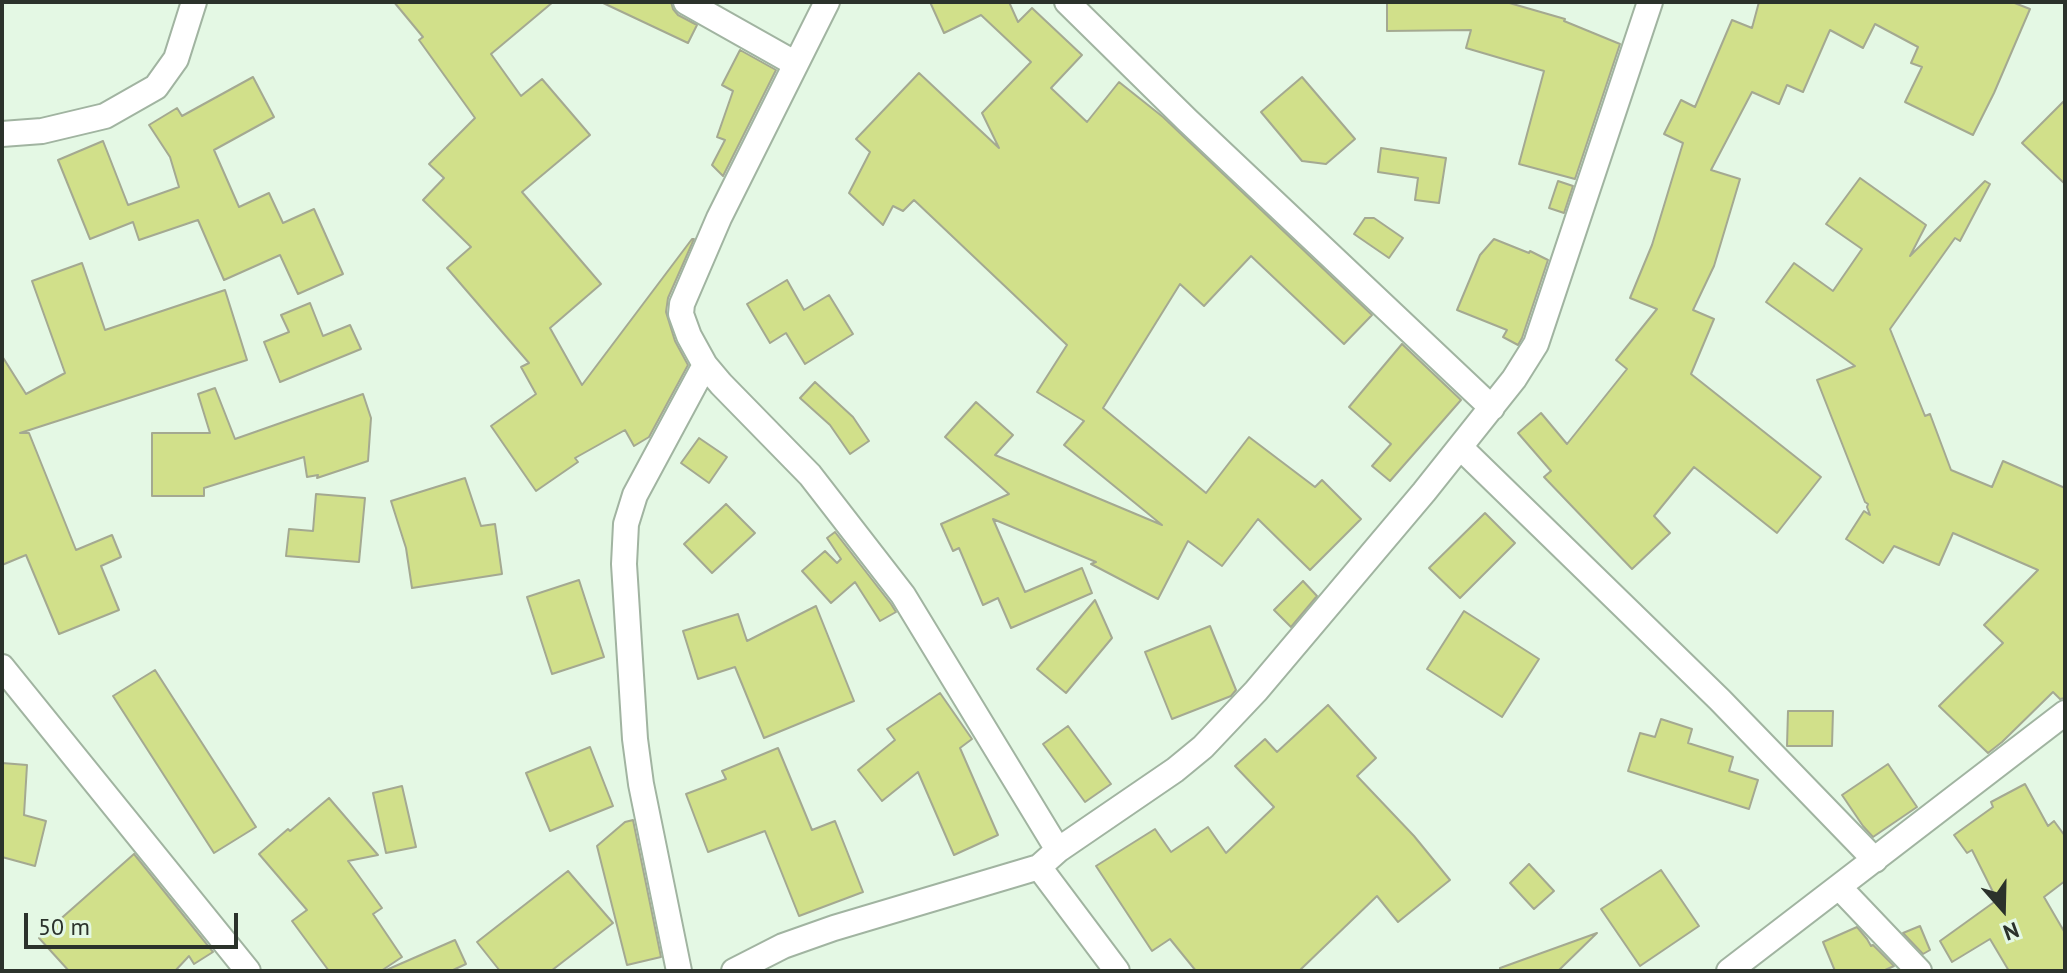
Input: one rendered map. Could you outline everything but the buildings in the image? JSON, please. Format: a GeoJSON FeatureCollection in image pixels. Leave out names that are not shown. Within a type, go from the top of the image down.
{"type":"FeatureCollection","features":[{"type":"Feature","properties":{"kind":"street"},"geometry":{"type":"LineString","coordinates":[[2,134],[42,131],[105,116],[156,87],[176,59],[194,2]]}},
{"type":"Feature","properties":{"kind":"street"},"geometry":{"type":"LineString","coordinates":[[686,2],[796,64]]}},
{"type":"Feature","properties":{"kind":"street"},"geometry":{"type":"LineString","coordinates":[[827,2],[719,218],[682,304],[681,314],[705,365],[810,475],[903,595],[1058,850]]}},
{"type":"Feature","properties":{"kind":"street"},"geometry":{"type":"LineString","coordinates":[[1067,2],[1492,408]]}},
{"type":"Feature","properties":{"kind":"street"},"geometry":{"type":"LineString","coordinates":[[734,971],[783,946],[834,928],[1039,867],[1058,850],[1175,770],[1203,747],[1256,691],[1492,408],[1536,344],[1650,2]]}},
{"type":"Feature","properties":{"kind":"street"},"geometry":{"type":"LineString","coordinates":[[679,971],[641,784],[635,739],[624,564],[626,524],[635,495],[705,365]]}},
{"type":"Feature","properties":{"kind":"street"},"geometry":{"type":"LineString","coordinates":[[1460,447],[1720,700],[1875,860]]}},
{"type":"Feature","properties":{"kind":"street"},"geometry":{"type":"LineString","coordinates":[[2,667],[248,971]]}},
{"type":"Feature","properties":{"kind":"street"},"geometry":{"type":"LineString","coordinates":[[1729,971],[2065,713]]}},
{"type":"Feature","properties":{"kind":"street"},"geometry":{"type":"LineString","coordinates":[[1039,867],[1117,971]]}},
{"type":"Feature","properties":{"kind":"street"},"geometry":{"type":"LineString","coordinates":[[1839,887],[1919,971]]}}]}
